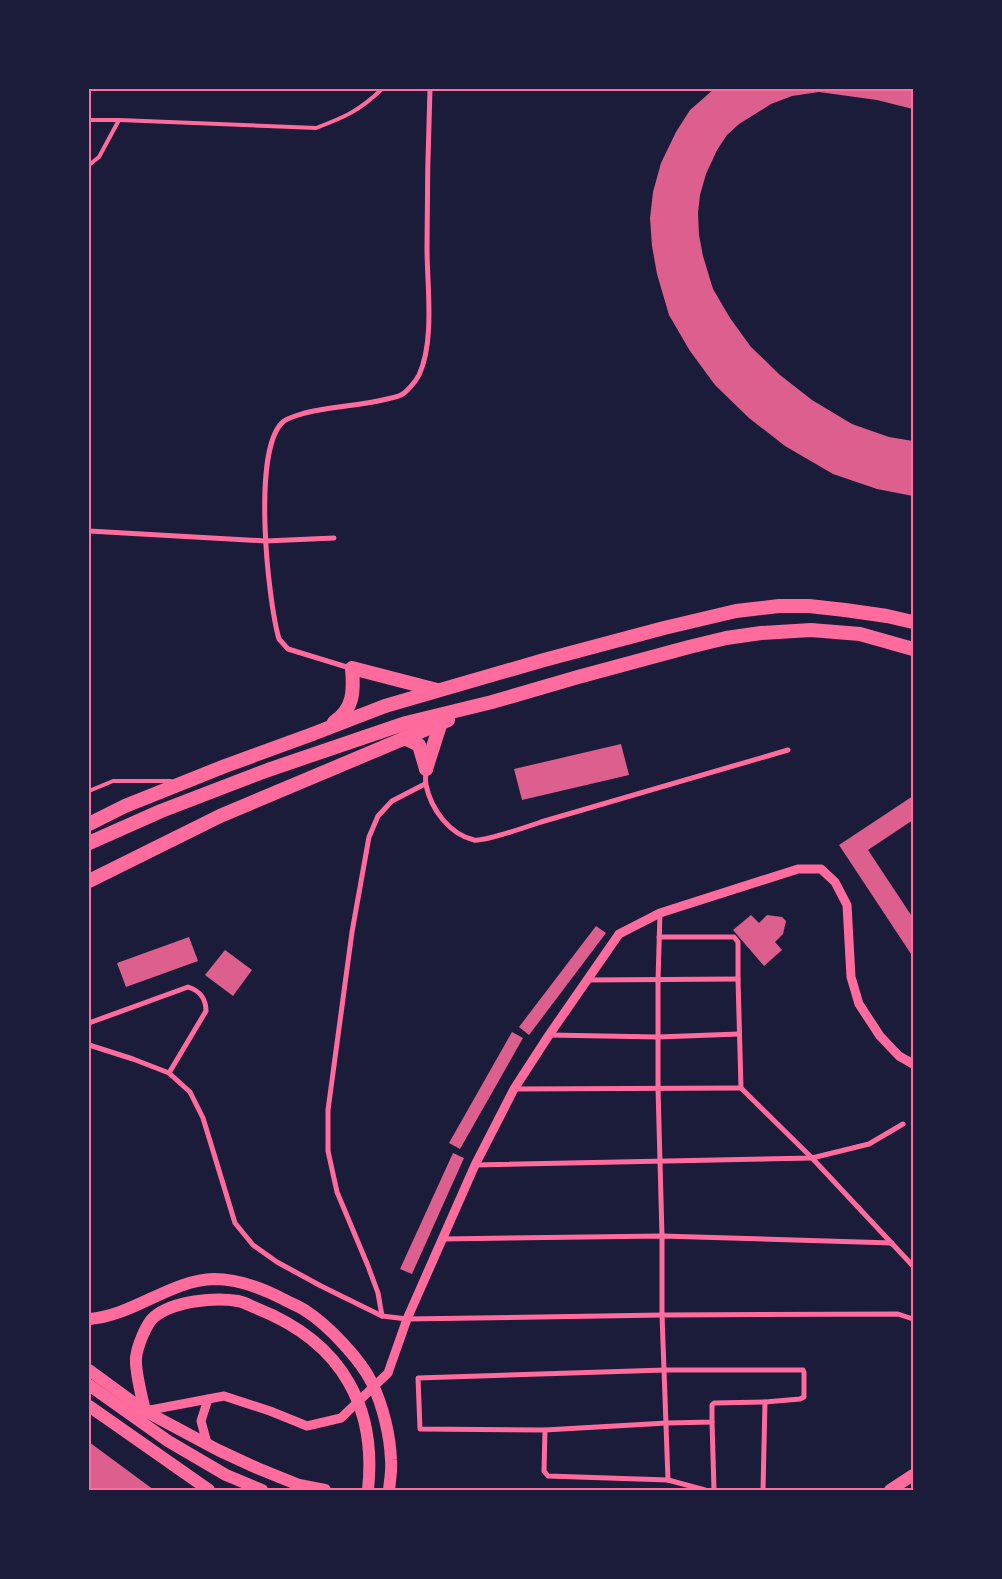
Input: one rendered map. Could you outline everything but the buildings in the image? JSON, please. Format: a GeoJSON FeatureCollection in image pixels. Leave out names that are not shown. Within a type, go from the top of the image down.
{"type":"FeatureCollection","features":[{"type":"Feature","properties":{"kind":"highway"},"geometry":{"type":"LineString","coordinates":[[89,824],[125,806],[225,766],[385,706],[664,628],[736,611],[779,606],[809,606],[854,611],[913,622]]}},
{"type":"Feature","properties":{"kind":"highway"},"geometry":{"type":"LineString","coordinates":[[89,843],[160,811],[268,770],[406,723],[492,702],[726,638],[761,633],[811,630],[860,634],[913,649]]}},
{"type":"Feature","properties":{"kind":"highway"},"geometry":{"type":"LineString","coordinates":[[310,735],[337,720],[348,709],[352,702],[353,692],[352,668],[438,690]]}},
{"type":"Feature","properties":{"kind":"highway"},"geometry":{"type":"LineString","coordinates":[[89,882],[220,816],[492,702]]}},
{"type":"Feature","properties":{"kind":"highway"},"geometry":{"type":"LineString","coordinates":[[426,769],[441,722]]}},
{"type":"Feature","properties":{"kind":"highway"},"geometry":{"type":"LineString","coordinates":[[404,738],[419,745],[426,769]]}},
{"type":"Feature","properties":{"kind":"main road"},"geometry":{"type":"LineString","coordinates":[[89,1319],[116,1314],[181,1285],[214,1279],[243,1283],[266,1290],[306,1311],[331,1330],[372,1382],[384,1417],[391,1460],[389,1490]]}},
{"type":"Feature","properties":{"kind":"main road"},"geometry":{"type":"LineString","coordinates":[[146,1411],[136,1358],[143,1334],[154,1317],[176,1305],[204,1300],[239,1301],[270,1314],[300,1330],[326,1352],[349,1383],[365,1422],[370,1455],[368,1490]]}},
{"type":"Feature","properties":{"kind":"main road"},"geometry":{"type":"LineString","coordinates":[[89,1370],[146,1411],[207,1443],[299,1486],[325,1490]]}},
{"type":"Feature","properties":{"kind":"main road"},"geometry":{"type":"LineString","coordinates":[[89,1385],[168,1441],[226,1474],[262,1490]]}},
{"type":"Feature","properties":{"kind":"main road"},"geometry":{"type":"LineString","coordinates":[[89,1406],[209,1490]]}},
{"type":"Feature","properties":{"kind":"main road"},"geometry":{"type":"LineString","coordinates":[[890,1490],[913,1475]]}},
{"type":"Feature","properties":{"kind":"street"},"geometry":{"type":"LineString","coordinates":[[352,668],[288,649],[279,639],[266,541],[264,499],[266,468],[278,427],[286,420],[311,411],[374,402],[403,394],[418,377],[425,358],[428,332],[427,247],[430,89]]}},
{"type":"Feature","properties":{"kind":"street"},"geometry":{"type":"LineString","coordinates":[[89,531],[266,541],[334,538]]}},
{"type":"Feature","properties":{"kind":"street"},"geometry":{"type":"LineString","coordinates":[[426,769],[425,784],[437,813],[454,831],[475,841],[788,750]]}},
{"type":"Feature","properties":{"kind":"street"},"geometry":{"type":"LineString","coordinates":[[382,1316],[378,1293],[337,1192],[328,1151],[328,1110],[352,932],[369,837],[378,816],[392,801],[425,784]]}},
{"type":"Feature","properties":{"kind":"street"},"geometry":{"type":"LineString","coordinates":[[146,1411],[224,1396],[270,1411],[307,1426],[341,1418],[388,1373],[407,1319],[442,1239],[475,1165],[514,1088],[619,934],[660,913],[798,869],[821,869],[835,882],[847,905],[851,977],[859,1004],[880,1036],[899,1056],[913,1064]]}},
{"type":"Feature","properties":{"kind":"street"},"geometry":{"type":"LineString","coordinates":[[660,913],[658,1088],[662,1315],[668,1480]]}},
{"type":"Feature","properties":{"kind":"street"},"geometry":{"type":"LineString","coordinates":[[659,937],[734,937],[738,942],[741,1088],[812,1158],[913,1266]]}},
{"type":"Feature","properties":{"kind":"street"},"geometry":{"type":"LineString","coordinates":[[587,980],[738,979]]}},
{"type":"Feature","properties":{"kind":"street"},"geometry":{"type":"LineString","coordinates":[[89,1023],[188,987],[196,990],[206,1003],[206,1011],[169,1073]]}},
{"type":"Feature","properties":{"kind":"street"},"geometry":{"type":"LineString","coordinates":[[549,1035],[658,1037],[739,1034]]}},
{"type":"Feature","properties":{"kind":"street"},"geometry":{"type":"LineString","coordinates":[[89,1045],[169,1073],[190,1092],[203,1118],[235,1223],[253,1245],[277,1262],[382,1316],[407,1319],[898,1314],[913,1319]]}},
{"type":"Feature","properties":{"kind":"street"},"geometry":{"type":"LineString","coordinates":[[514,1088],[741,1088]]}},
{"type":"Feature","properties":{"kind":"street"},"geometry":{"type":"LineString","coordinates":[[475,1165],[812,1158],[869,1144],[903,1124]]}},
{"type":"Feature","properties":{"kind":"street"},"geometry":{"type":"LineString","coordinates":[[442,1239],[662,1236],[892,1243]]}},
{"type":"Feature","properties":{"kind":"street"},"geometry":{"type":"LineString","coordinates":[[712,1422],[545,1430],[420,1429],[418,1378],[665,1370],[803,1370],[802,1398],[765,1402],[714,1403],[712,1405],[714,1490]]}},
{"type":"Feature","properties":{"kind":"street"},"geometry":{"type":"LineString","coordinates":[[207,1443],[201,1420],[208,1399]]}},
{"type":"Feature","properties":{"kind":"street"},"geometry":{"type":"LineString","coordinates":[[763,1490],[765,1402]]}},
{"type":"Feature","properties":{"kind":"street"},"geometry":{"type":"LineString","coordinates":[[545,1430],[544,1471],[548,1476],[668,1480],[705,1490]]}},
{"type":"Feature","properties":{"kind":"lane"},"geometry":{"type":"LineString","coordinates":[[89,120],[316,128],[344,118],[366,104],[382,89]]}},
{"type":"Feature","properties":{"kind":"lane"},"geometry":{"type":"LineString","coordinates":[[89,165],[99,157],[119,120]]}},
{"type":"Feature","properties":{"kind":"lane"},"geometry":{"type":"LineString","coordinates":[[89,791],[113,781],[186,782]]}}]}
